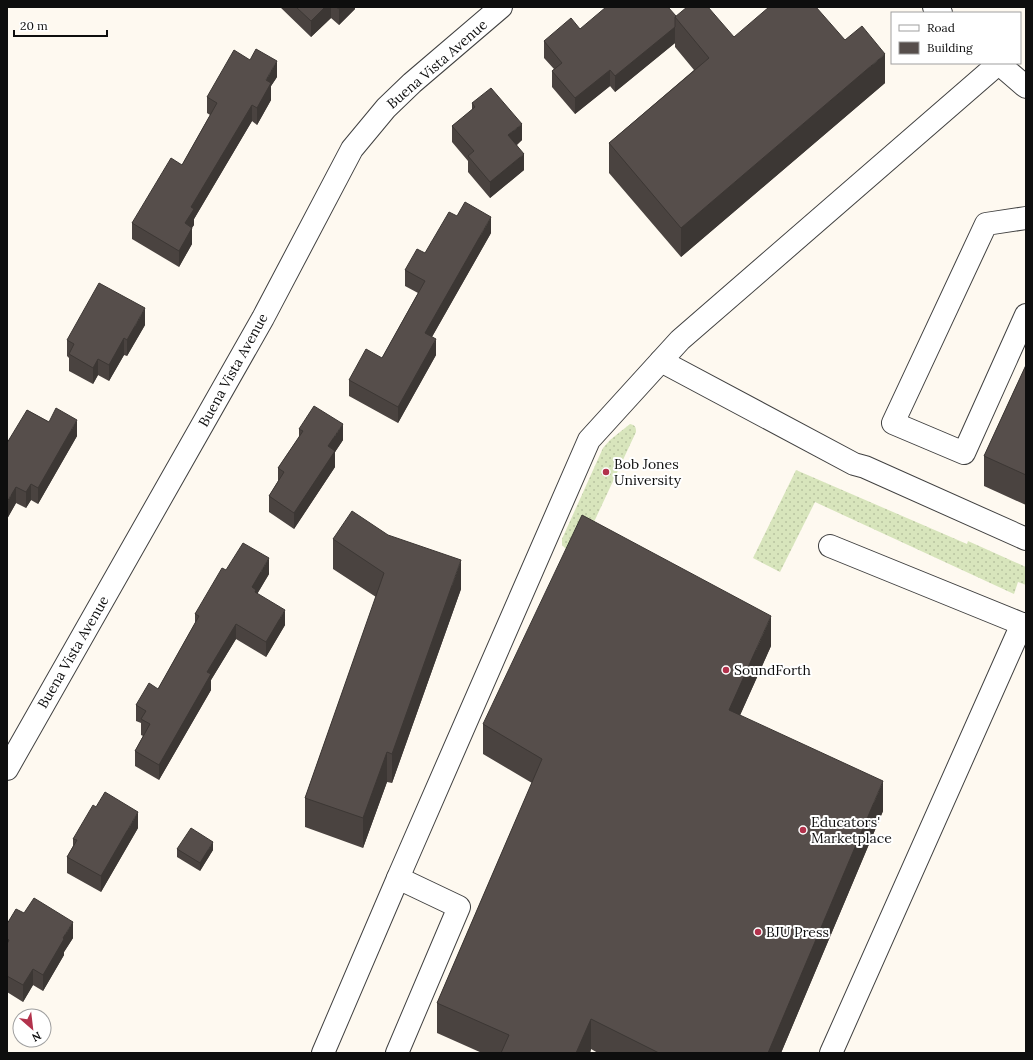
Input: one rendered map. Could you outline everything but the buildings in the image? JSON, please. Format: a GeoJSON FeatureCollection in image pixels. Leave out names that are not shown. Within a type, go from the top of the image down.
{"type":"FeatureCollection","features":[{"type":"Feature","properties":{"kind":"street","name":"Buena Vista Avenue"},"geometry":{"type":"LineString","coordinates":[[7,769],[263,318],[352,149],[386,108],[412,82],[501,7]]}},
{"type":"Feature","properties":{"kind":"street"},"geometry":{"type":"LineString","coordinates":[[324,1053],[398,878],[589,440],[686,335],[997,64]]}},
{"type":"Feature","properties":{"kind":"street"},"geometry":{"type":"LineString","coordinates":[[999,64],[1026,86]]}},
{"type":"Feature","properties":{"kind":"street"},"geometry":{"type":"LineString","coordinates":[[1026,218],[986,224],[893,423],[964,453],[1026,315]]}},
{"type":"Feature","properties":{"kind":"street"},"geometry":{"type":"LineString","coordinates":[[661,361],[854,464],[865,467],[1026,539]]}},
{"type":"Feature","properties":{"kind":"street"},"geometry":{"type":"LineString","coordinates":[[830,546],[1024,624],[830,1053]]}},
{"type":"Feature","properties":{"kind":"street"},"geometry":{"type":"LineString","coordinates":[[396,1053],[459,907],[398,878]]}},
{"type":"Feature","properties":{"kind":"green space"},"geometry":{"type":"Polygon","coordinates":[[[630,424],[635,426],[636,432],[579,554],[565,548],[562,545],[562,539],[603,448],[610,440],[630,424]]]}},
{"type":"Feature","properties":{"kind":"green space"},"geometry":{"type":"Polygon","coordinates":[[[796,470],[967,544],[968,541],[1026,567],[1026,585],[1018,582],[1014,594],[815,502],[780,572],[753,558],[796,470]]]}},
{"type":"Feature","properties":{"kind":"place","name":"Bob Jones University"},"geometry":{"type":"Point","coordinates":[606,472]}},
{"type":"Feature","properties":{"kind":"place","name":"SoundForth"},"geometry":{"type":"Point","coordinates":[726,670]}},
{"type":"Feature","properties":{"kind":"place","name":"Educators' Marketplace"},"geometry":{"type":"Point","coordinates":[803,830]}},
{"type":"Feature","properties":{"kind":"place","name":"BJU Press"},"geometry":{"type":"Point","coordinates":[758,932]}}]}
